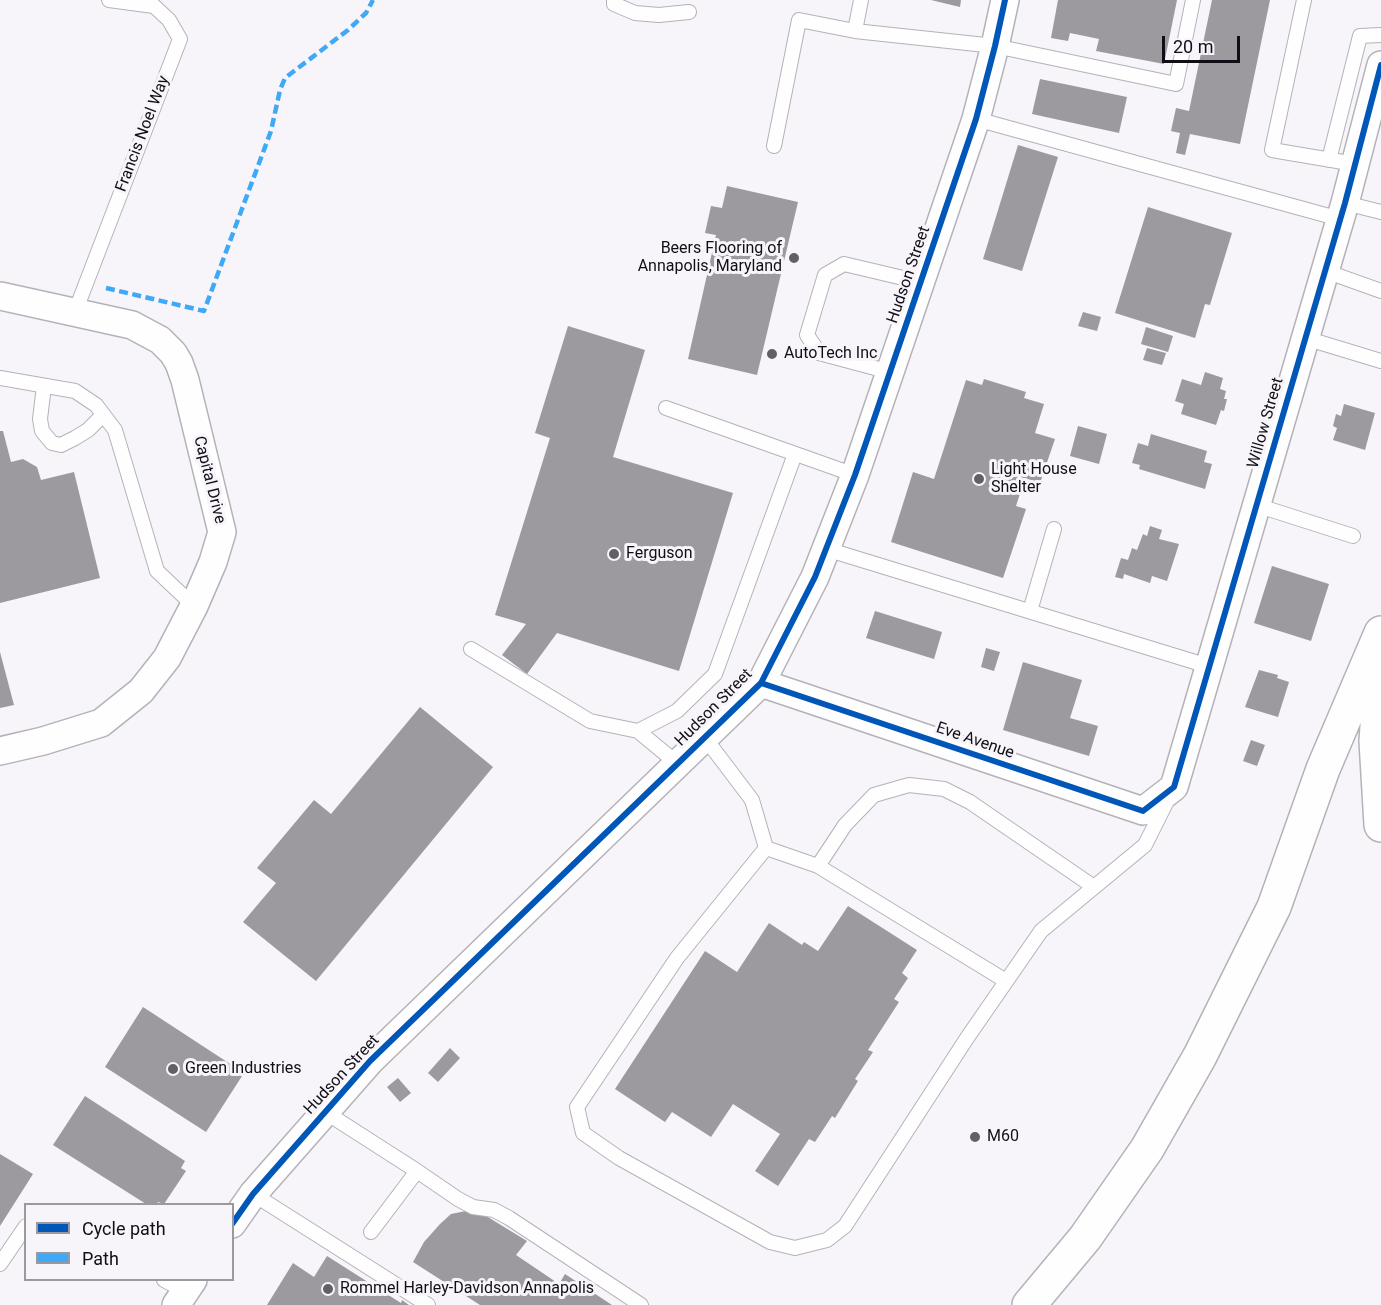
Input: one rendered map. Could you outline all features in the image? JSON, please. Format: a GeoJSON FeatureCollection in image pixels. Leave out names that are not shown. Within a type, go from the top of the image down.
{"type":"FeatureCollection","features":[{"type":"Feature","properties":{"kind":"highway"},"geometry":{"type":"LineString","coordinates":[[1029,1305],[1085,1238],[1147,1149],[1200,1056],[1274,907],[1323,769],[1381,633]]}},
{"type":"Feature","properties":{"kind":"highway"},"geometry":{"type":"LineString","coordinates":[[1381,666],[1376,741],[1381,825]]}},
{"type":"Feature","properties":{"kind":"street","name":"Hudson Street"},"geometry":{"type":"LineString","coordinates":[[234,1221],[254,1194],[370,1061],[761,684],[815,577],[855,475],[976,119],[1005,0]]}},
{"type":"Feature","properties":{"kind":"street","name":"Willow Street"},"geometry":{"type":"LineString","coordinates":[[1174,787],[1342,211],[1342,162],[1381,65]]}},
{"type":"Feature","properties":{"kind":"street","name":"Capital Drive"},"geometry":{"type":"LineString","coordinates":[[0,296],[132,325],[160,340],[179,363],[185,380],[222,532],[213,562],[194,606],[167,658],[141,691],[101,723],[43,741],[0,751]]}},
{"type":"Feature","properties":{"kind":"street","name":"Eve Avenue"},"geometry":{"type":"LineString","coordinates":[[761,684],[1143,811],[1174,787]]}},
{"type":"Feature","properties":{"kind":"lane","name":"Francis Noel Way"},"geometry":{"type":"LineString","coordinates":[[75,312],[180,39],[169,20],[154,6],[109,0]]}},
{"type":"Feature","properties":{"kind":"lane"},"geometry":{"type":"LineString","coordinates":[[614,0],[614,4],[635,13],[658,15],[689,12]]}},
{"type":"Feature","properties":{"kind":"lane"},"geometry":{"type":"LineString","coordinates":[[855,31],[861,0]]}},
{"type":"Feature","properties":{"kind":"lane"},"geometry":{"type":"LineString","coordinates":[[774,146],[799,20],[855,31],[995,46],[1176,84],[1193,0]]}},
{"type":"Feature","properties":{"kind":"lane"},"geometry":{"type":"LineString","coordinates":[[1304,0],[1272,150],[1342,162],[1360,36],[1381,35]]}},
{"type":"Feature","properties":{"kind":"lane"},"geometry":{"type":"LineString","coordinates":[[976,119],[1342,211],[1381,212]]}},
{"type":"Feature","properties":{"kind":"lane"},"geometry":{"type":"LineString","coordinates":[[890,372],[819,353],[807,335],[825,275],[844,264],[920,282]]}},
{"type":"Feature","properties":{"kind":"lane"},"geometry":{"type":"LineString","coordinates":[[1325,272],[1381,291]]}},
{"type":"Feature","properties":{"kind":"lane"},"geometry":{"type":"LineString","coordinates":[[1305,338],[1381,361]]}},
{"type":"Feature","properties":{"kind":"lane"},"geometry":{"type":"LineString","coordinates":[[0,378],[75,391],[96,405],[115,430],[157,571],[194,606]]}},
{"type":"Feature","properties":{"kind":"lane"},"geometry":{"type":"LineString","coordinates":[[44,386],[40,419],[42,431],[52,443],[61,445],[75,438],[88,430],[103,415]]}},
{"type":"Feature","properties":{"kind":"lane"},"geometry":{"type":"LineString","coordinates":[[666,408],[855,475]]}},
{"type":"Feature","properties":{"kind":"lane"},"geometry":{"type":"LineString","coordinates":[[638,731],[677,711],[715,674],[795,454]]}},
{"type":"Feature","properties":{"kind":"lane"},"geometry":{"type":"LineString","coordinates":[[1256,505],[1353,536]]}},
{"type":"Feature","properties":{"kind":"lane"},"geometry":{"type":"LineString","coordinates":[[1030,611],[1054,528]]}},
{"type":"Feature","properties":{"kind":"lane"},"geometry":{"type":"LineString","coordinates":[[826,549],[1208,666]]}},
{"type":"Feature","properties":{"kind":"lane"},"geometry":{"type":"LineString","coordinates":[[471,649],[590,721],[638,731],[678,764]]}},
{"type":"Feature","properties":{"kind":"lane"},"geometry":{"type":"LineString","coordinates":[[705,738],[752,800],[766,848]]}},
{"type":"Feature","properties":{"kind":"lane"},"geometry":{"type":"LineString","coordinates":[[818,866],[845,825],[874,795],[909,785],[944,789],[970,802],[1094,887]]}},
{"type":"Feature","properties":{"kind":"lane"},"geometry":{"type":"LineString","coordinates":[[766,848],[677,958],[577,1107],[583,1133],[619,1158],[770,1242],[795,1248],[827,1240],[845,1226],[1041,931],[1146,845],[1174,787]]}},
{"type":"Feature","properties":{"kind":"lane"},"geometry":{"type":"LineString","coordinates":[[766,848],[818,866],[1006,981]]}},
{"type":"Feature","properties":{"kind":"lane"},"geometry":{"type":"LineString","coordinates":[[325,1112],[458,1199],[473,1207],[494,1210],[509,1218],[641,1305]]}},
{"type":"Feature","properties":{"kind":"lane"},"geometry":{"type":"LineString","coordinates":[[371,1232],[417,1171]]}},
{"type":"Feature","properties":{"kind":"lane"},"geometry":{"type":"LineString","coordinates":[[254,1194],[428,1305]]}},
{"type":"Feature","properties":{"kind":"lane"},"geometry":{"type":"LineString","coordinates":[[0,1264],[24,1229]]}},
{"type":"Feature","properties":{"kind":"building"},"geometry":{"type":"Polygon","coordinates":[[[931,0],[961,0],[960,7],[931,0]]]}},
{"type":"Feature","properties":{"kind":"building"},"geometry":{"type":"Polygon","coordinates":[[[1058,0],[1177,0],[1164,64],[1096,51],[1099,39],[1070,33],[1068,41],[1051,38],[1058,0]]]}},
{"type":"Feature","properties":{"kind":"building"},"geometry":{"type":"Polygon","coordinates":[[[1212,0],[1270,0],[1240,144],[1190,134],[1185,155],[1176,153],[1180,133],[1171,131],[1176,108],[1189,111],[1212,0]]]}},
{"type":"Feature","properties":{"kind":"building"},"geometry":{"type":"Polygon","coordinates":[[[1040,79],[1127,97],[1119,133],[1032,114],[1040,79]]]}},
{"type":"Feature","properties":{"kind":"building"},"geometry":{"type":"Polygon","coordinates":[[[1018,145],[1058,157],[1022,271],[983,259],[1018,145]]]}},
{"type":"Feature","properties":{"kind":"building"},"geometry":{"type":"Polygon","coordinates":[[[727,186],[798,202],[757,375],[688,359],[716,235],[705,233],[711,206],[722,208],[727,186]]]}},
{"type":"Feature","properties":{"kind":"building"},"geometry":{"type":"Polygon","coordinates":[[[1148,207],[1232,233],[1210,305],[1205,304],[1195,338],[1115,313],[1148,207]]]}},
{"type":"Feature","properties":{"kind":"building"},"geometry":{"type":"Polygon","coordinates":[[[1083,312],[1101,317],[1097,331],[1078,326],[1083,312]]]}},
{"type":"Feature","properties":{"kind":"building","name":"Ferguson"},"geometry":{"type":"Polygon","coordinates":[[[568,326],[645,350],[613,457],[733,493],[679,671],[557,633],[527,674],[502,655],[526,624],[495,615],[550,438],[535,433],[568,326]]]}},
{"type":"Feature","properties":{"kind":"building"},"geometry":{"type":"Polygon","coordinates":[[[1146,327],[1173,336],[1168,352],[1141,344],[1146,327]]]}},
{"type":"Feature","properties":{"kind":"building"},"geometry":{"type":"Polygon","coordinates":[[[1147,348],[1166,353],[1162,365],[1143,360],[1147,348]]]}},
{"type":"Feature","properties":{"kind":"building"},"geometry":{"type":"Polygon","coordinates":[[[1205,372],[1223,378],[1220,389],[1226,391],[1224,411],[1221,410],[1216,425],[1181,414],[1184,404],[1175,401],[1182,379],[1201,385],[1205,372]]]}},
{"type":"Feature","properties":{"kind":"building","name":"Light House Shelter"},"geometry":{"type":"Polygon","coordinates":[[[984,379],[1026,392],[1024,398],[1044,404],[1035,433],[1055,439],[1040,483],[1025,478],[1016,506],[1026,509],[1003,578],[891,542],[913,472],[934,479],[966,380],[982,385],[984,379]]]}},
{"type":"Feature","properties":{"kind":"building"},"geometry":{"type":"Polygon","coordinates":[[[1344,404],[1375,413],[1365,450],[1333,440],[1337,428],[1333,426],[1336,414],[1341,416],[1344,404]]]}},
{"type":"Feature","properties":{"kind":"building"},"geometry":{"type":"Polygon","coordinates":[[[1078,426],[1107,434],[1099,464],[1070,456],[1078,426]]]}},
{"type":"Feature","properties":{"kind":"building"},"geometry":{"type":"Polygon","coordinates":[[[0,431],[3,431],[11,462],[23,459],[37,467],[41,480],[74,472],[100,578],[0,603],[0,431]]]}},
{"type":"Feature","properties":{"kind":"building"},"geometry":{"type":"Polygon","coordinates":[[[1151,434],[1207,451],[1204,462],[1212,464],[1205,489],[1139,469],[1140,465],[1132,463],[1138,443],[1148,446],[1151,434]]]}},
{"type":"Feature","properties":{"kind":"building"},"geometry":{"type":"Polygon","coordinates":[[[1150,526],[1162,530],[1159,539],[1179,544],[1167,581],[1152,576],[1150,583],[1124,574],[1123,579],[1115,577],[1121,558],[1128,560],[1132,548],[1137,550],[1143,534],[1147,536],[1150,526]]]}},
{"type":"Feature","properties":{"kind":"building"},"geometry":{"type":"Polygon","coordinates":[[[1272,566],[1329,584],[1311,641],[1254,623],[1272,566]]]}},
{"type":"Feature","properties":{"kind":"building"},"geometry":{"type":"Polygon","coordinates":[[[875,611],[942,632],[934,659],[866,638],[875,611]]]}},
{"type":"Feature","properties":{"kind":"building"},"geometry":{"type":"Polygon","coordinates":[[[986,648],[1000,652],[994,671],[981,667],[986,648]]]}},
{"type":"Feature","properties":{"kind":"building"},"geometry":{"type":"Polygon","coordinates":[[[0,652],[14,705],[0,708],[0,652]]]}},
{"type":"Feature","properties":{"kind":"building"},"geometry":{"type":"Polygon","coordinates":[[[1023,662],[1082,680],[1070,718],[1098,726],[1089,756],[1003,730],[1023,662]]]}},
{"type":"Feature","properties":{"kind":"building"},"geometry":{"type":"Polygon","coordinates":[[[1259,670],[1278,675],[1277,678],[1289,682],[1278,717],[1245,707],[1259,670]]]}},
{"type":"Feature","properties":{"kind":"building"},"geometry":{"type":"Polygon","coordinates":[[[420,707],[493,767],[316,981],[243,922],[276,883],[257,868],[314,800],[331,814],[420,707]]]}},
{"type":"Feature","properties":{"kind":"building"},"geometry":{"type":"Polygon","coordinates":[[[1251,740],[1265,745],[1257,766],[1243,761],[1251,740]]]}},
{"type":"Feature","properties":{"kind":"building"},"geometry":{"type":"Polygon","coordinates":[[[848,906],[917,950],[902,973],[908,978],[894,999],[899,1002],[868,1050],[873,1052],[855,1079],[858,1081],[835,1118],[832,1116],[815,1142],[809,1139],[778,1186],[755,1171],[780,1134],[733,1104],[711,1137],[672,1112],[665,1122],[615,1089],[705,951],[737,972],[769,923],[802,945],[804,942],[818,951],[848,906]]]}},
{"type":"Feature","properties":{"kind":"building","name":"Green Industries"},"geometry":{"type":"Polygon","coordinates":[[[143,1007],[244,1073],[206,1132],[105,1067],[143,1007]]]}},
{"type":"Feature","properties":{"kind":"building"},"geometry":{"type":"Polygon","coordinates":[[[450,1048],[460,1058],[438,1082],[428,1073],[450,1048]]]}},
{"type":"Feature","properties":{"kind":"building"},"geometry":{"type":"Polygon","coordinates":[[[398,1078],[411,1093],[400,1102],[387,1087],[398,1078]]]}},
{"type":"Feature","properties":{"kind":"building"},"geometry":{"type":"Polygon","coordinates":[[[85,1096],[185,1161],[181,1168],[186,1171],[165,1203],[144,1203],[53,1145],[85,1096]]]}},
{"type":"Feature","properties":{"kind":"building"},"geometry":{"type":"Polygon","coordinates":[[[0,1154],[33,1174],[0,1226],[0,1154]]]}},
{"type":"Feature","properties":{"kind":"building"},"geometry":{"type":"Polygon","coordinates":[[[478,1211],[527,1241],[516,1255],[559,1284],[565,1274],[612,1305],[480,1305],[413,1262],[424,1242],[440,1224],[451,1214],[478,1211]]]}},
{"type":"Feature","properties":{"kind":"building","name":"Rommel Harley-Davidson Annapolis"},"geometry":{"type":"Polygon","coordinates":[[[327,1256],[401,1303],[402,1300],[409,1305],[267,1305],[293,1263],[314,1277],[327,1256]]]}},
{"type":"Feature","properties":{"kind":"marked path"},"geometry":{"type":"LineString","coordinates":[[106,288],[204,311],[271,131],[285,78],[348,30],[366,13],[373,0]]}},
{"type":"Feature","properties":{"kind":"cycle path"},"geometry":{"type":"LineString","coordinates":[[234,1221],[253,1194],[370,1061],[761,683],[815,577],[855,475],[976,119],[1005,0]]}},
{"type":"Feature","properties":{"kind":"cycle path"},"geometry":{"type":"LineString","coordinates":[[761,683],[1143,811],[1174,787],[1345,203],[1381,65]]}},
{"type":"Feature","properties":{"kind":"place","name":"Beers Flooring of Annapolis, Maryland"},"geometry":{"type":"Point","coordinates":[794,258]}},
{"type":"Feature","properties":{"kind":"place","name":"AutoTech Inc"},"geometry":{"type":"Point","coordinates":[772,354]}},
{"type":"Feature","properties":{"kind":"place","name":"Light House Shelter"},"geometry":{"type":"Point","coordinates":[979,479]}},
{"type":"Feature","properties":{"kind":"place","name":"Ferguson"},"geometry":{"type":"Point","coordinates":[614,554]}},
{"type":"Feature","properties":{"kind":"place","name":"Green Industries"},"geometry":{"type":"Point","coordinates":[173,1069]}},
{"type":"Feature","properties":{"kind":"place","name":"M60"},"geometry":{"type":"Point","coordinates":[975,1137]}},
{"type":"Feature","properties":{"kind":"place","name":"Rommel Harley-Davidson Annapolis"},"geometry":{"type":"Point","coordinates":[328,1289]}}]}
